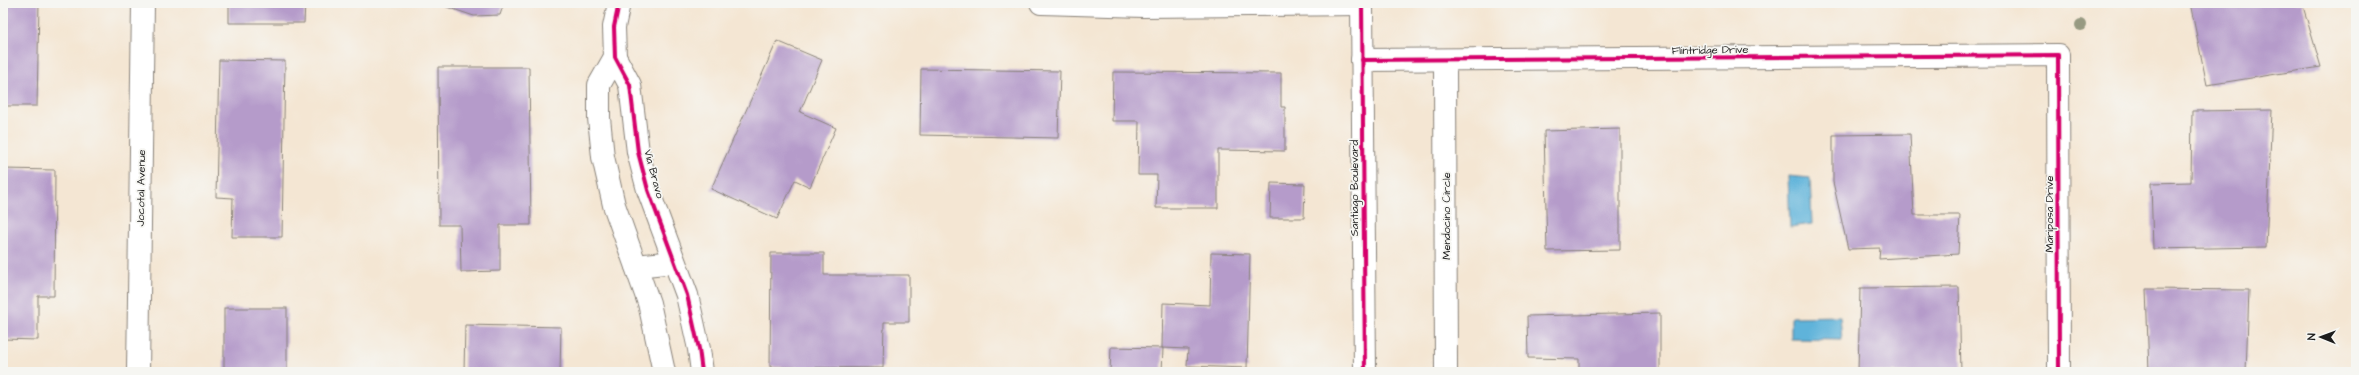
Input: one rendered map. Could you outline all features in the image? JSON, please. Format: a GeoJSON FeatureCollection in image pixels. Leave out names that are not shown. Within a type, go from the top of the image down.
{"type":"FeatureCollection","features":[{"type":"Feature","properties":{"kind":"street","name":"Jocotal Avenue"},"geometry":{"type":"LineString","coordinates":[[138,372],[143,3]]}},
{"type":"Feature","properties":{"kind":"street","name":"Via Bravo"},"geometry":{"type":"LineString","coordinates":[[619,3],[614,27],[615,57],[630,85],[638,152],[648,190],[687,295],[699,349],[702,372]]}},
{"type":"Feature","properties":{"kind":"street"},"geometry":{"type":"LineString","coordinates":[[1041,3],[1144,6],[1362,4]]}},
{"type":"Feature","properties":{"kind":"street","name":"Santiago Boulevard"},"geometry":{"type":"LineString","coordinates":[[1362,4],[1365,372]]}},
{"type":"Feature","properties":{"kind":"street","name":"Flintridge Drive"},"geometry":{"type":"LineString","coordinates":[[1362,60],[1445,61],[2058,55]]}},
{"type":"Feature","properties":{"kind":"street","name":"Mariposa Drive"},"geometry":{"type":"LineString","coordinates":[[2058,55],[2059,372]]}},
{"type":"Feature","properties":{"kind":"street"},"geometry":{"type":"LineString","coordinates":[[615,57],[599,85],[599,118],[603,157],[614,205],[649,303],[664,372]]}},
{"type":"Feature","properties":{"kind":"street","name":"Mendocino Circle"},"geometry":{"type":"LineString","coordinates":[[1445,61],[1446,372]]}},
{"type":"Feature","properties":{"kind":"street"},"geometry":{"type":"LineString","coordinates":[[636,266],[674,262]]}},
{"type":"Feature","properties":{"kind":"water"},"geometry":{"type":"Polygon","coordinates":[[[1788,176],[1810,178],[1812,224],[1790,227],[1788,176]]]}},
{"type":"Feature","properties":{"kind":"water"},"geometry":{"type":"Polygon","coordinates":[[[1840,316],[1842,340],[1791,339],[1791,317],[1840,316]]]}},
{"type":"Feature","properties":{"kind":"building"},"geometry":{"type":"Polygon","coordinates":[[[3,3],[39,3],[37,106],[3,106],[3,3]]]}},
{"type":"Feature","properties":{"kind":"building"},"geometry":{"type":"Polygon","coordinates":[[[229,3],[305,3],[304,23],[229,23],[229,3]]]}},
{"type":"Feature","properties":{"kind":"building"},"geometry":{"type":"Polygon","coordinates":[[[435,3],[504,3],[500,15],[474,16],[435,3]]]}},
{"type":"Feature","properties":{"kind":"building"},"geometry":{"type":"Polygon","coordinates":[[[2190,3],[2302,3],[2321,67],[2207,85],[2190,3]]]}},
{"type":"Feature","properties":{"kind":"building"},"geometry":{"type":"Polygon","coordinates":[[[777,41],[822,60],[800,112],[836,128],[810,187],[795,180],[777,219],[711,189],[777,41]]]}},
{"type":"Feature","properties":{"kind":"building"},"geometry":{"type":"Polygon","coordinates":[[[219,60],[285,61],[282,237],[232,237],[233,198],[216,197],[219,60]]]}},
{"type":"Feature","properties":{"kind":"building"},"geometry":{"type":"Polygon","coordinates":[[[438,67],[529,67],[531,225],[500,225],[500,271],[461,272],[460,225],[439,225],[438,67]]]}},
{"type":"Feature","properties":{"kind":"building"},"geometry":{"type":"Polygon","coordinates":[[[921,69],[1060,71],[1058,138],[920,135],[921,69]]]}},
{"type":"Feature","properties":{"kind":"building"},"geometry":{"type":"Polygon","coordinates":[[[1113,72],[1281,73],[1281,107],[1285,107],[1285,151],[1218,150],[1218,208],[1156,208],[1157,175],[1138,175],[1139,121],[1112,121],[1113,72]]]}},
{"type":"Feature","properties":{"kind":"building"},"geometry":{"type":"Polygon","coordinates":[[[2272,110],[2266,247],[2153,249],[2151,183],[2191,182],[2192,111],[2272,110]]]}},
{"type":"Feature","properties":{"kind":"building"},"geometry":{"type":"Polygon","coordinates":[[[1620,129],[1620,250],[1547,251],[1544,131],[1620,129]]]}},
{"type":"Feature","properties":{"kind":"building"},"geometry":{"type":"Polygon","coordinates":[[[1910,134],[1914,215],[1960,215],[1958,254],[1879,259],[1880,248],[1848,249],[1833,182],[1833,135],[1910,134]]]}},
{"type":"Feature","properties":{"kind":"building"},"geometry":{"type":"Polygon","coordinates":[[[3,169],[55,170],[54,296],[38,296],[38,340],[3,339],[3,169]]]}},
{"type":"Feature","properties":{"kind":"building"},"geometry":{"type":"Polygon","coordinates":[[[1271,183],[1305,184],[1304,218],[1270,218],[1271,183]]]}},
{"type":"Feature","properties":{"kind":"building"},"geometry":{"type":"Polygon","coordinates":[[[771,253],[824,253],[824,275],[909,275],[909,322],[884,322],[883,368],[770,367],[771,253]]]}},
{"type":"Feature","properties":{"kind":"building"},"geometry":{"type":"Polygon","coordinates":[[[1211,253],[1250,254],[1247,368],[1187,366],[1188,349],[1162,348],[1163,303],[1210,305],[1211,253]]]}},
{"type":"Feature","properties":{"kind":"building"},"geometry":{"type":"Polygon","coordinates":[[[1959,287],[1961,372],[1858,372],[1860,288],[1959,287]]]}},
{"type":"Feature","properties":{"kind":"building"},"geometry":{"type":"Polygon","coordinates":[[[2146,289],[2249,290],[2246,372],[2149,372],[2146,289]]]}},
{"type":"Feature","properties":{"kind":"building"},"geometry":{"type":"Polygon","coordinates":[[[224,308],[287,308],[287,372],[224,372],[224,308]]]}},
{"type":"Feature","properties":{"kind":"building"},"geometry":{"type":"Polygon","coordinates":[[[1660,313],[1660,372],[1579,372],[1579,359],[1528,358],[1527,316],[1660,313]]]}},
{"type":"Feature","properties":{"kind":"building"},"geometry":{"type":"Polygon","coordinates":[[[465,325],[561,327],[560,372],[464,372],[465,325]]]}},
{"type":"Feature","properties":{"kind":"building"},"geometry":{"type":"Polygon","coordinates":[[[1111,347],[1163,348],[1162,372],[1110,372],[1111,347]]]}},
{"type":"Feature","properties":{"kind":"cycle path"},"geometry":{"type":"LineString","coordinates":[[619,3],[614,27],[615,57],[630,85],[638,152],[648,190],[687,295],[699,349],[702,372]]}},
{"type":"Feature","properties":{"kind":"cycle path"},"geometry":{"type":"LineString","coordinates":[[1362,3],[1365,372]]}},
{"type":"Feature","properties":{"kind":"cycle path"},"geometry":{"type":"LineString","coordinates":[[1362,60],[2058,55],[2059,372]]}}]}
